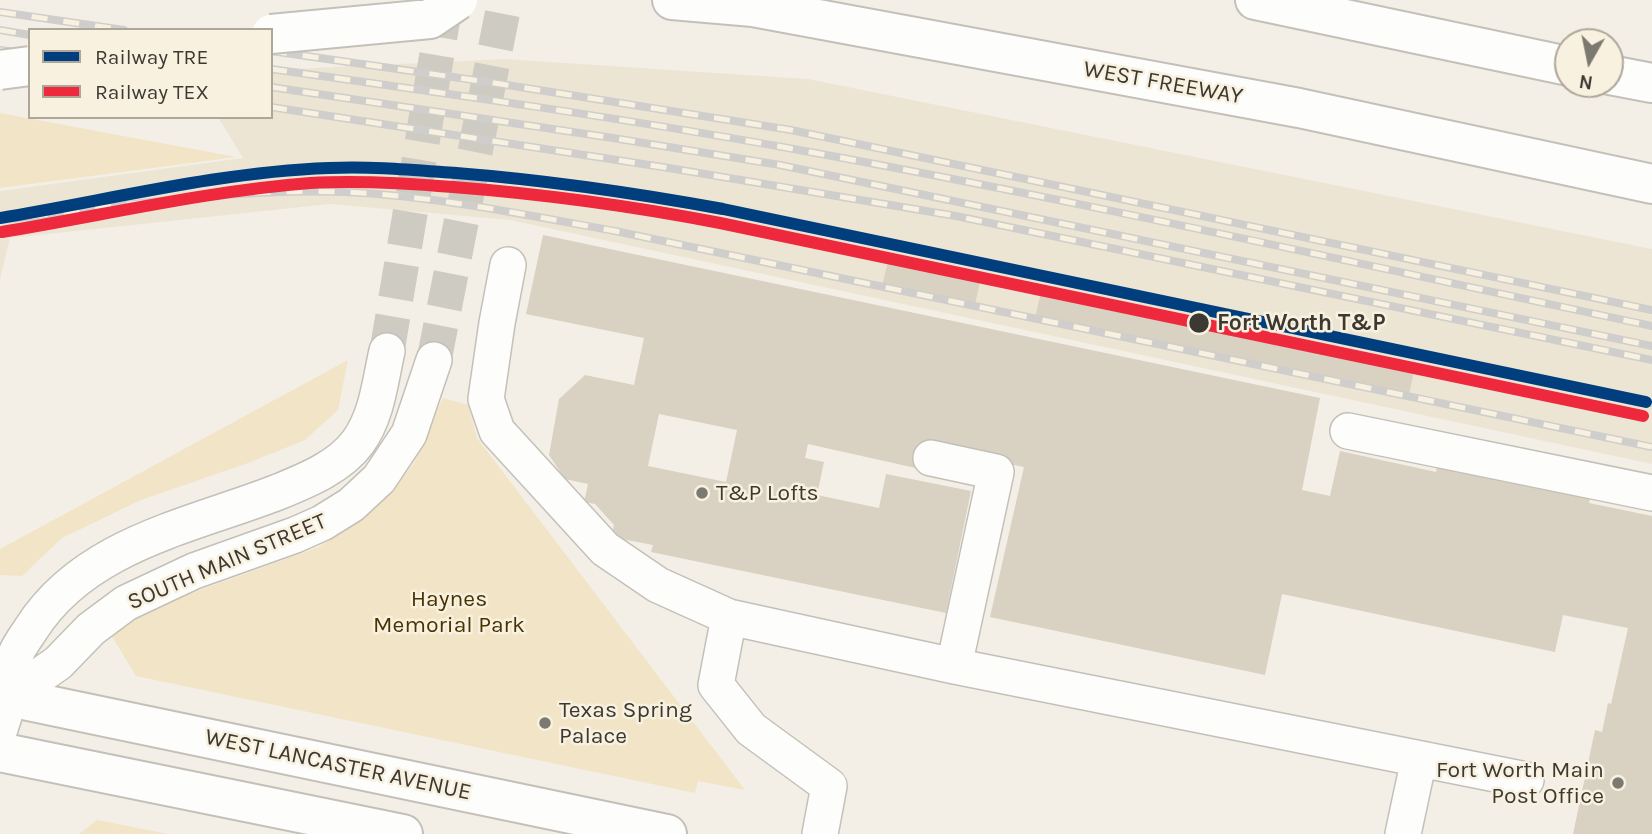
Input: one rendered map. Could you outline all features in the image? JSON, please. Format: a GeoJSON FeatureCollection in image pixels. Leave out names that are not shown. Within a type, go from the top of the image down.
{"type":"FeatureCollection","features":[{"type":"Feature","properties":{"kind":"main road"},"geometry":{"type":"LineString","coordinates":[[273,34],[430,19],[458,0]]}},
{"type":"Feature","properties":{"kind":"main road","name":"WEST FREEWAY"},"geometry":{"type":"LineString","coordinates":[[672,0],[754,7],[1299,108],[1652,184]]}},
{"type":"Feature","properties":{"kind":"main road"},"geometry":{"type":"LineString","coordinates":[[1255,0],[1554,63]]}},
{"type":"Feature","properties":{"kind":"main road"},"geometry":{"type":"LineString","coordinates":[[0,70],[28,66]]}},
{"type":"Feature","properties":{"kind":"main road"},"geometry":{"type":"LineString","coordinates":[[1624,78],[1652,83]]}},
{"type":"Feature","properties":{"kind":"main road","name":"WEST LANCASTER AVENUE"},"geometry":{"type":"LineString","coordinates":[[3,707],[667,834]]}},
{"type":"Feature","properties":{"kind":"main road"},"geometry":{"type":"LineString","coordinates":[[0,752],[392,833]]}},
{"type":"Feature","properties":{"kind":"street"},"geometry":{"type":"LineString","coordinates":[[508,265],[486,399],[497,430],[605,549],[658,586],[729,617],[954,666],[1526,780]]}},
{"type":"Feature","properties":{"kind":"street","name":"SOUTH MAIN STREET"},"geometry":{"type":"LineString","coordinates":[[3,707],[15,656],[32,626],[82,574],[141,541],[306,481],[340,459],[357,444],[369,425],[387,351]]}},
{"type":"Feature","properties":{"kind":"street","name":"SOUTH MAIN STREET"},"geometry":{"type":"LineString","coordinates":[[3,707],[58,663],[91,629],[126,603],[194,571],[313,527],[351,505],[379,480],[409,434],[434,360]]}},
{"type":"Feature","properties":{"kind":"street"},"geometry":{"type":"LineString","coordinates":[[1348,431],[1652,493]]}},
{"type":"Feature","properties":{"kind":"street"},"geometry":{"type":"LineString","coordinates":[[931,458],[996,472],[954,666]]}},
{"type":"Feature","properties":{"kind":"street"},"geometry":{"type":"LineString","coordinates":[[729,617],[716,685],[751,729],[829,786],[820,834]]}},
{"type":"Feature","properties":{"kind":"street"},"geometry":{"type":"LineString","coordinates":[[1403,834],[1419,759]]}},
{"type":"Feature","properties":{"kind":"shaded area"},"geometry":{"type":"Polygon","coordinates":[[[505,59],[808,79],[1652,249],[1652,464],[510,220],[330,204],[10,238],[0,280],[0,191],[243,158],[219,119],[273,119],[273,70],[505,59]]]}},
{"type":"Feature","properties":{"kind":"green space"},"geometry":{"type":"Polygon","coordinates":[[[0,113],[236,157],[0,188],[0,113]]]}},
{"type":"Feature","properties":{"kind":"green space"},"geometry":{"type":"Polygon","coordinates":[[[348,360],[338,410],[305,440],[251,462],[141,500],[62,538],[22,576],[0,575],[0,549],[348,360]]]}},
{"type":"Feature","properties":{"kind":"green space","name":"Haynes Memorial Park"},"geometry":{"type":"Polygon","coordinates":[[[443,398],[468,405],[477,438],[745,790],[698,781],[695,793],[136,676],[111,635],[153,607],[319,547],[373,511],[413,465],[443,398]]]}},
{"type":"Feature","properties":{"kind":"green space"},"geometry":{"type":"Polygon","coordinates":[[[97,820],[168,834],[79,834],[97,820]]]}},
{"type":"Feature","properties":{"kind":"building"},"geometry":{"type":"Polygon","coordinates":[[[543,235],[1320,398],[1302,490],[1330,496],[1340,451],[1436,472],[1443,440],[1595,473],[1589,503],[1652,516],[1652,834],[1573,834],[1595,730],[1602,732],[1628,628],[1563,615],[1555,652],[1282,594],[1265,675],[990,617],[1024,467],[932,448],[929,471],[808,444],[805,458],[824,462],[817,495],[879,508],[886,474],[971,491],[946,613],[651,552],[653,545],[611,537],[614,525],[595,504],[584,502],[588,484],[565,479],[549,455],[559,399],[585,375],[634,385],[644,338],[526,314],[543,235]],[[659,414],[648,466],[726,482],[737,430],[659,414]]]}},
{"type":"Feature","properties":{"kind":"building"},"geometry":{"type":"Polygon","coordinates":[[[889,257],[981,276],[975,305],[882,286],[889,257]]]}},
{"type":"Feature","properties":{"kind":"building"},"geometry":{"type":"Polygon","coordinates":[[[1042,288],[1415,366],[1409,395],[1035,318],[1042,288]]]}},
{"type":"Feature","properties":{"kind":"tunnel"},"geometry":{"type":"LineString","coordinates":[[387,351],[446,0]]}},
{"type":"Feature","properties":{"kind":"tunnel"},"geometry":{"type":"LineString","coordinates":[[434,360],[505,0]]}},
{"type":"Feature","properties":{"kind":"railway"},"geometry":{"type":"LineString","coordinates":[[0,12],[110,28]]}},
{"type":"Feature","properties":{"kind":"railway"},"geometry":{"type":"LineString","coordinates":[[0,30],[28,35]]}},
{"type":"Feature","properties":{"kind":"railway"},"geometry":{"type":"LineString","coordinates":[[0,50],[28,54]]}},
{"type":"Feature","properties":{"kind":"railway"},"geometry":{"type":"LineString","coordinates":[[273,51],[791,130],[1652,310]]}},
{"type":"Feature","properties":{"kind":"railway"},"geometry":{"type":"LineString","coordinates":[[0,69],[28,73]]}},
{"type":"Feature","properties":{"kind":"railway"},"geometry":{"type":"LineString","coordinates":[[273,69],[594,116],[896,168],[1652,326]]}},
{"type":"Feature","properties":{"kind":"railway"},"geometry":{"type":"LineString","coordinates":[[273,87],[780,165],[1652,346]]}},
{"type":"Feature","properties":{"kind":"railway"},"geometry":{"type":"LineString","coordinates":[[273,107],[669,168],[956,216],[1652,360]]}},
{"type":"Feature","properties":{"kind":"railway"},"geometry":{"type":"LineString","coordinates":[[0,220],[259,193],[345,192],[447,202],[615,231],[1652,447]]}},
{"type":"Feature","properties":{"kind":"railway"},"geometry":{"type":"LineString","coordinates":[[1646,402],[1652,403]]}},
{"type":"Feature","properties":{"kind":"rail line","name":"TRE"},"geometry":{"type":"LineString","coordinates":[[0,218],[205,181],[287,171],[377,168],[523,179],[624,192],[723,209],[1646,402]]}},
{"type":"Feature","properties":{"kind":"rail line","name":"TEX"},"geometry":{"type":"LineString","coordinates":[[2,232],[194,198],[310,183],[400,183],[520,193],[621,206],[720,223],[1643,416]]}},
{"type":"Feature","properties":{"kind":"place","name":"Fort Worth T&P"},"geometry":{"type":"Point","coordinates":[1199,323]}},
{"type":"Feature","properties":{"kind":"place","name":"T&P Lofts"},"geometry":{"type":"Point","coordinates":[702,493]}},
{"type":"Feature","properties":{"kind":"place","name":"Texas Spring Palace"},"geometry":{"type":"Point","coordinates":[545,723]}},
{"type":"Feature","properties":{"kind":"place","name":"Fort Worth Main Post Office"},"geometry":{"type":"Point","coordinates":[1618,783]}}]}
